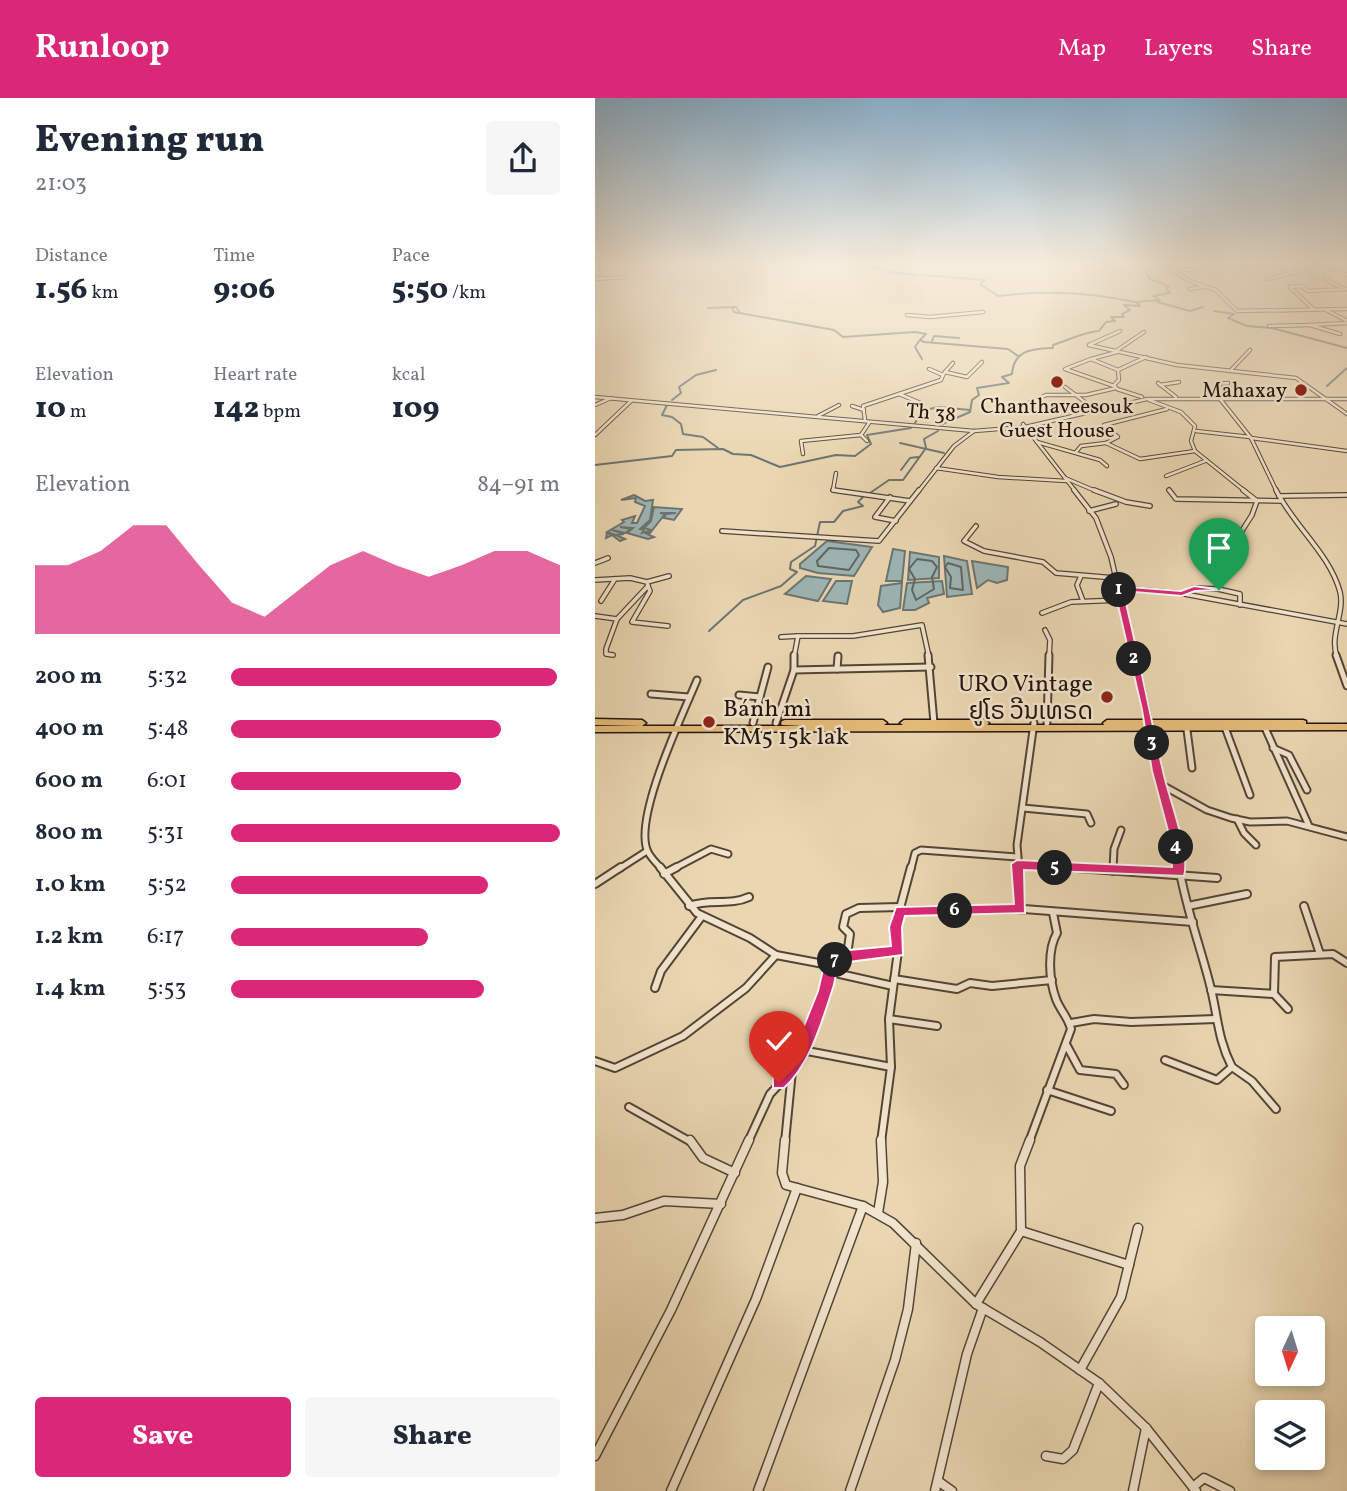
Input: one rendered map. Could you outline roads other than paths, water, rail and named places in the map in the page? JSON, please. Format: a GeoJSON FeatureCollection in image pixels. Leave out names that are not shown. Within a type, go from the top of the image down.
{"type":"FeatureCollection","features":[{"type":"Feature","properties":{"kind":"highway"},"geometry":{"type":"LineString","coordinates":[[595,722],[677,726],[1347,727]]}},
{"type":"Feature","properties":{"kind":"highway"},"geometry":{"type":"LineString","coordinates":[[595,729],[753,723],[802,726],[934,723],[1034,726],[1047,723],[1150,726],[1187,730],[1266,730],[1282,726],[1347,722]]}},
{"type":"Feature","properties":{"kind":"street"},"geometry":{"type":"LineString","coordinates":[[1317,327],[1340,334]]}},
{"type":"Feature","properties":{"kind":"street"},"geometry":{"type":"LineString","coordinates":[[1089,345],[1120,331]]}},
{"type":"Feature","properties":{"kind":"street"},"geometry":{"type":"LineString","coordinates":[[1144,332],[1118,351],[1065,369],[1185,413],[1194,423],[1196,431],[1191,441],[1195,452],[1257,500]]}},
{"type":"Feature","properties":{"kind":"street"},"geometry":{"type":"LineString","coordinates":[[1089,345],[1177,365],[1296,378],[1310,385],[1321,398],[1347,414]]}},
{"type":"Feature","properties":{"kind":"street"},"geometry":{"type":"LineString","coordinates":[[1230,371],[1250,350]]}},
{"type":"Feature","properties":{"kind":"street"},"geometry":{"type":"LineString","coordinates":[[1091,359],[1118,370],[1146,357]]}},
{"type":"Feature","properties":{"kind":"street"},"geometry":{"type":"LineString","coordinates":[[929,369],[967,377],[982,362]]}},
{"type":"Feature","properties":{"kind":"street"},"geometry":{"type":"LineString","coordinates":[[861,435],[867,421],[863,406],[939,381],[953,363]]}},
{"type":"Feature","properties":{"kind":"street"},"geometry":{"type":"LineString","coordinates":[[1036,413],[1020,407],[1025,402],[1046,395],[1076,396],[1115,387],[1119,380],[1118,370]]}},
{"type":"Feature","properties":{"kind":"street"},"geometry":{"type":"LineString","coordinates":[[1176,397],[1159,384],[1179,382]]}},
{"type":"Feature","properties":{"kind":"street"},"geometry":{"type":"LineString","coordinates":[[1228,383],[1216,384],[1225,393],[1221,397],[1251,437],[1281,498],[1335,578],[1341,596],[1333,647],[1347,686]]}},
{"type":"Feature","properties":{"kind":"street"},"geometry":{"type":"LineString","coordinates":[[1065,387],[1093,408]]}},
{"type":"Feature","properties":{"kind":"street"},"geometry":{"type":"LineString","coordinates":[[899,394],[923,404]]}},
{"type":"Feature","properties":{"kind":"street","name":"Th 38"},"geometry":{"type":"LineString","coordinates":[[595,396],[974,431],[1024,425],[1132,400]]}},
{"type":"Feature","properties":{"kind":"street","name":"Th 38"},"geometry":{"type":"LineString","coordinates":[[595,396],[867,421]]}},
{"type":"Feature","properties":{"kind":"street","name":"Th 38"},"geometry":{"type":"LineString","coordinates":[[1145,398],[1221,397]]}},
{"type":"Feature","properties":{"kind":"street"},"geometry":{"type":"LineString","coordinates":[[595,405],[611,398]]}},
{"type":"Feature","properties":{"kind":"street","name":"Th 38"},"geometry":{"type":"LineString","coordinates":[[889,424],[973,429],[1024,425],[1145,398],[1347,398]]}},
{"type":"Feature","properties":{"kind":"street"},"geometry":{"type":"LineString","coordinates":[[595,435],[632,400]]}},
{"type":"Feature","properties":{"kind":"street"},"geometry":{"type":"LineString","coordinates":[[818,416],[837,405],[830,400]]}},
{"type":"Feature","properties":{"kind":"street"},"geometry":{"type":"LineString","coordinates":[[852,406],[864,410]]}},
{"type":"Feature","properties":{"kind":"street"},"geometry":{"type":"LineString","coordinates":[[1076,452],[1081,446],[1106,443],[1118,437],[1104,425],[1170,408]]}},
{"type":"Feature","properties":{"kind":"street"},"geometry":{"type":"LineString","coordinates":[[1033,422],[1031,420],[1036,413],[1042,410]]}},
{"type":"Feature","properties":{"kind":"street"},"geometry":{"type":"LineString","coordinates":[[1024,425],[1090,510],[1100,528],[1121,600],[1174,831],[1179,873],[1211,990],[1220,1043],[1232,1067],[1252,1081],[1276,1110]]}},
{"type":"Feature","properties":{"kind":"street"},"geometry":{"type":"LineString","coordinates":[[722,531],[876,542],[896,521],[954,446],[974,431]]}},
{"type":"Feature","properties":{"kind":"street"},"geometry":{"type":"LineString","coordinates":[[1196,431],[1347,451]]}},
{"type":"Feature","properties":{"kind":"street"},"geometry":{"type":"LineString","coordinates":[[803,454],[800,442],[805,439],[861,435],[867,441]]}},
{"type":"Feature","properties":{"kind":"street"},"geometry":{"type":"LineString","coordinates":[[1037,442],[1105,461],[1107,466]]}},
{"type":"Feature","properties":{"kind":"street"},"geometry":{"type":"LineString","coordinates":[[1106,443],[1140,459],[1195,452]]}},
{"type":"Feature","properties":{"kind":"street"},"geometry":{"type":"LineString","coordinates":[[1165,476],[1206,461]]}},
{"type":"Feature","properties":{"kind":"street"},"geometry":{"type":"LineString","coordinates":[[936,468],[998,477],[1066,481]]}},
{"type":"Feature","properties":{"kind":"street"},"geometry":{"type":"LineString","coordinates":[[836,473],[833,490],[910,501]]}},
{"type":"Feature","properties":{"kind":"street"},"geometry":{"type":"LineString","coordinates":[[1051,479],[1062,477],[1091,487],[1106,497],[1150,506]]}},
{"type":"Feature","properties":{"kind":"street"},"geometry":{"type":"LineString","coordinates":[[1169,490],[1176,499],[1257,500],[1347,495]]}},
{"type":"Feature","properties":{"kind":"street"},"geometry":{"type":"LineString","coordinates":[[890,497],[875,517],[896,521]]}},
{"type":"Feature","properties":{"kind":"street"},"geometry":{"type":"LineString","coordinates":[[1218,589],[1229,551],[1252,515],[1257,500]]}},
{"type":"Feature","properties":{"kind":"street"},"geometry":{"type":"LineString","coordinates":[[1090,510],[1111,503],[1119,505]]}},
{"type":"Feature","properties":{"kind":"street"},"geometry":{"type":"LineString","coordinates":[[976,526],[964,537],[969,546],[1043,562],[1053,572],[1115,578]]}},
{"type":"Feature","properties":{"kind":"street"},"geometry":{"type":"LineString","coordinates":[[595,563],[608,558]]}},
{"type":"Feature","properties":{"kind":"street"},"geometry":{"type":"LineString","coordinates":[[613,655],[606,654],[606,649],[617,619],[648,584],[669,576]]}},
{"type":"Feature","properties":{"kind":"street"},"geometry":{"type":"LineString","coordinates":[[1081,576],[1077,583],[1083,601]]}},
{"type":"Feature","properties":{"kind":"street"},"geometry":{"type":"LineString","coordinates":[[595,580],[630,578],[648,584]]}},
{"type":"Feature","properties":{"kind":"street"},"geometry":{"type":"LineString","coordinates":[[601,601],[615,579]]}},
{"type":"Feature","properties":{"kind":"street"},"geometry":{"type":"LineString","coordinates":[[648,584],[650,591],[632,622],[667,626]]}},
{"type":"Feature","properties":{"kind":"street"},"geometry":{"type":"LineString","coordinates":[[1118,588],[1182,594],[1347,624]]}},
{"type":"Feature","properties":{"kind":"street"},"geometry":{"type":"LineString","coordinates":[[1182,594],[1194,589],[1240,593],[1240,605]]}},
{"type":"Feature","properties":{"kind":"street"},"geometry":{"type":"LineString","coordinates":[[1042,613],[1083,601],[1121,600]]}},
{"type":"Feature","properties":{"kind":"street"},"geometry":{"type":"LineString","coordinates":[[595,616],[617,619]]}},
{"type":"Feature","properties":{"kind":"street"},"geometry":{"type":"LineString","coordinates":[[781,636],[853,636],[924,625],[931,667],[934,723]]}},
{"type":"Feature","properties":{"kind":"street"},"geometry":{"type":"LineString","coordinates":[[1045,630],[1050,640],[1047,723]]}},
{"type":"Feature","properties":{"kind":"street"},"geometry":{"type":"LineString","coordinates":[[776,723],[794,670],[798,636]]}},
{"type":"Feature","properties":{"kind":"street"},"geometry":{"type":"LineString","coordinates":[[837,669],[838,656]]}},
{"type":"Feature","properties":{"kind":"street"},"geometry":{"type":"LineString","coordinates":[[753,723],[768,667]]}},
{"type":"Feature","properties":{"kind":"street"},"geometry":{"type":"LineString","coordinates":[[794,670],[931,667]]}},
{"type":"Feature","properties":{"kind":"street"},"geometry":{"type":"LineString","coordinates":[[697,680],[647,807],[644,832],[647,851],[689,906],[702,916],[750,938],[776,955],[893,982],[957,989],[970,983],[992,986],[1052,980]]}},
{"type":"Feature","properties":{"kind":"street"},"geometry":{"type":"LineString","coordinates":[[651,694],[689,697]]}},
{"type":"Feature","properties":{"kind":"street"},"geometry":{"type":"LineString","coordinates":[[739,695],[760,697]]}},
{"type":"Feature","properties":{"kind":"street"},"geometry":{"type":"LineString","coordinates":[[1021,909],[1017,861],[1034,726]]}},
{"type":"Feature","properties":{"kind":"street"},"geometry":{"type":"LineString","coordinates":[[1187,730],[1192,768]]}},
{"type":"Feature","properties":{"kind":"street"},"geometry":{"type":"LineString","coordinates":[[1226,730],[1250,795]]}},
{"type":"Feature","properties":{"kind":"street"},"geometry":{"type":"LineString","coordinates":[[1266,730],[1309,826]]}},
{"type":"Feature","properties":{"kind":"street"},"geometry":{"type":"LineString","coordinates":[[1273,748],[1289,755],[1307,790]]}},
{"type":"Feature","properties":{"kind":"street"},"geometry":{"type":"LineString","coordinates":[[1162,785],[1207,810],[1237,819],[1287,821],[1346,838]]}},
{"type":"Feature","properties":{"kind":"street"},"geometry":{"type":"LineString","coordinates":[[1023,808],[1087,814],[1091,823]]}},
{"type":"Feature","properties":{"kind":"street"},"geometry":{"type":"LineString","coordinates":[[1237,819],[1244,833],[1256,845]]}},
{"type":"Feature","properties":{"kind":"street"},"geometry":{"type":"LineString","coordinates":[[1113,872],[1114,849],[1121,830]]}},
{"type":"Feature","properties":{"kind":"street"},"geometry":{"type":"LineString","coordinates":[[664,874],[711,849],[728,854]]}},
{"type":"Feature","properties":{"kind":"street"},"geometry":{"type":"LineString","coordinates":[[595,884],[647,851]]}},
{"type":"Feature","properties":{"kind":"street"},"geometry":{"type":"LineString","coordinates":[[878,1213],[883,1182],[881,1135],[891,1067],[889,1019],[898,951],[895,927],[917,851],[1113,872],[1179,873],[1217,878]]}},
{"type":"Feature","properties":{"kind":"street"},"geometry":{"type":"LineString","coordinates":[[1188,906],[1247,894]]}},
{"type":"Feature","properties":{"kind":"street"},"geometry":{"type":"LineString","coordinates":[[689,906],[702,901],[734,903],[749,897]]}},
{"type":"Feature","properties":{"kind":"street"},"geometry":{"type":"LineString","coordinates":[[1304,906],[1320,954]]}},
{"type":"Feature","properties":{"kind":"street"},"geometry":{"type":"LineString","coordinates":[[847,955],[851,933],[842,928],[842,923],[846,914],[859,908],[1021,909],[1193,922]]}},
{"type":"Feature","properties":{"kind":"street"},"geometry":{"type":"LineString","coordinates":[[952,1491],[936,1486],[979,1306],[1021,1231],[1020,1166],[1047,1090],[1067,1046],[1071,1023],[1058,1005],[1052,980],[1050,945],[1058,933],[1053,913]]}},
{"type":"Feature","properties":{"kind":"street"},"geometry":{"type":"LineString","coordinates":[[655,988],[661,971],[679,951],[702,916]]}},
{"type":"Feature","properties":{"kind":"street"},"geometry":{"type":"LineString","coordinates":[[595,1456],[721,1204],[770,1094],[792,1071],[830,969],[838,957],[898,951]]}},
{"type":"Feature","properties":{"kind":"street"},"geometry":{"type":"LineString","coordinates":[[1274,995],[1275,957],[1333,954],[1347,963]]}},
{"type":"Feature","properties":{"kind":"street"},"geometry":{"type":"LineString","coordinates":[[595,1061],[615,1068],[683,1036],[746,988],[776,955]]}},
{"type":"Feature","properties":{"kind":"street"},"geometry":{"type":"LineString","coordinates":[[1211,990],[1274,995],[1288,1009]]}},
{"type":"Feature","properties":{"kind":"street"},"geometry":{"type":"LineString","coordinates":[[889,1019],[937,1026]]}},
{"type":"Feature","properties":{"kind":"street"},"geometry":{"type":"LineString","coordinates":[[1071,1023],[1094,1019],[1131,1022],[1216,1019]]}},
{"type":"Feature","properties":{"kind":"street"},"geometry":{"type":"LineString","coordinates":[[1067,1046],[1080,1070],[1116,1074],[1123,1085]]}},
{"type":"Feature","properties":{"kind":"street"},"geometry":{"type":"LineString","coordinates":[[802,1050],[891,1067]]}},
{"type":"Feature","properties":{"kind":"street"},"geometry":{"type":"LineString","coordinates":[[1164,1060],[1217,1080],[1232,1067]]}},
{"type":"Feature","properties":{"kind":"street"},"geometry":{"type":"LineString","coordinates":[[792,1071],[782,1173],[786,1185],[863,1206],[878,1213],[916,1244],[979,1306],[1099,1383],[1146,1428],[1194,1489],[1205,1478],[1230,1491]]}},
{"type":"Feature","properties":{"kind":"street"},"geometry":{"type":"LineString","coordinates":[[1047,1090],[1111,1111]]}},
{"type":"Feature","properties":{"kind":"street"},"geometry":{"type":"LineString","coordinates":[[629,1107],[689,1139],[703,1158],[735,1173]]}},
{"type":"Feature","properties":{"kind":"street"},"geometry":{"type":"LineString","coordinates":[[671,1491],[756,1299],[797,1188]]}},
{"type":"Feature","properties":{"kind":"street"},"geometry":{"type":"LineString","coordinates":[[595,1218],[623,1215],[672,1200],[721,1204]]}},
{"type":"Feature","properties":{"kind":"street"},"geometry":{"type":"LineString","coordinates":[[758,1491],[863,1206]]}},
{"type":"Feature","properties":{"kind":"street"},"geometry":{"type":"LineString","coordinates":[[1080,1370],[1121,1297],[1138,1228]]}},
{"type":"Feature","properties":{"kind":"street"},"geometry":{"type":"LineString","coordinates":[[1021,1231],[1129,1265]]}},
{"type":"Feature","properties":{"kind":"street"},"geometry":{"type":"LineString","coordinates":[[850,1491],[895,1360],[908,1309],[916,1244]]}},
{"type":"Feature","properties":{"kind":"street"},"geometry":{"type":"LineString","coordinates":[[1046,1456],[1063,1459],[1073,1450],[1099,1383]]}},
{"type":"Feature","properties":{"kind":"street"},"geometry":{"type":"LineString","coordinates":[[1133,1491],[1146,1428]]}},
{"type":"Feature","properties":{"kind":"water"},"geometry":{"type":"Polygon","coordinates":[[[634,495],[645,501],[653,500],[650,520],[640,529],[644,530],[642,533],[651,530],[644,528],[651,521],[654,507],[682,509],[674,520],[664,518],[666,514],[676,513],[660,513],[665,514],[650,533],[645,533],[654,537],[648,539],[627,533],[633,528],[620,527],[631,529],[625,533],[612,530],[624,534],[616,535],[625,539],[620,541],[612,535],[606,538],[607,533],[615,535],[607,532],[624,522],[622,520],[635,516],[632,523],[637,523],[645,506],[635,502],[636,498],[621,500],[634,495]]]}},
{"type":"Feature","properties":{"kind":"water"},"geometry":{"type":"Polygon","coordinates":[[[827,541],[872,547],[854,576],[818,573],[800,568],[800,564],[827,541]]]}},
{"type":"Feature","properties":{"kind":"water"},"geometry":{"type":"Polygon","coordinates":[[[893,549],[905,551],[902,581],[886,581],[893,549]]]}},
{"type":"Feature","properties":{"kind":"water"},"geometry":{"type":"Polygon","coordinates":[[[910,552],[939,557],[939,578],[908,580],[910,552]]]}},
{"type":"Feature","properties":{"kind":"water"},"geometry":{"type":"Polygon","coordinates":[[[944,556],[967,561],[972,594],[947,597],[944,556]]]}},
{"type":"Feature","properties":{"kind":"water"},"geometry":{"type":"Polygon","coordinates":[[[972,561],[1008,567],[1007,580],[997,583],[988,580],[977,588],[972,561]]]}},
{"type":"Feature","properties":{"kind":"water"},"geometry":{"type":"Polygon","coordinates":[[[806,576],[831,579],[818,601],[785,594],[806,576]]]}},
{"type":"Feature","properties":{"kind":"water"},"geometry":{"type":"Polygon","coordinates":[[[836,581],[852,581],[847,604],[823,601],[836,581]]]}},
{"type":"Feature","properties":{"kind":"water"},"geometry":{"type":"Polygon","coordinates":[[[942,581],[944,594],[927,598],[929,603],[915,610],[903,610],[907,583],[942,581]]]}},
{"type":"Feature","properties":{"kind":"water"},"geometry":{"type":"Polygon","coordinates":[[[902,583],[900,608],[883,612],[878,605],[881,586],[902,583]]]}},
{"type":"Feature","properties":{"kind":"waterway"},"geometry":{"type":"LineString","coordinates":[[817,327],[834,330],[843,337],[915,332],[926,334],[920,340],[924,342],[1008,349],[1018,356]]}},
{"type":"Feature","properties":{"kind":"waterway"},"geometry":{"type":"LineString","coordinates":[[940,425],[970,412],[972,400],[979,395],[977,388],[1009,383],[1002,377],[1012,374],[1016,360],[1021,355],[1038,349],[1053,348],[1053,345],[1099,331],[1102,327]]}},
{"type":"Feature","properties":{"kind":"waterway"},"geometry":{"type":"LineString","coordinates":[[1260,327],[1347,348]]}},
{"type":"Feature","properties":{"kind":"waterway"},"geometry":{"type":"LineString","coordinates":[[932,341],[934,336],[959,338]]}},
{"type":"Feature","properties":{"kind":"waterway"},"geometry":{"type":"LineString","coordinates":[[919,341],[915,347],[922,359]]}},
{"type":"Feature","properties":{"kind":"waterway"},"geometry":{"type":"LineString","coordinates":[[1327,386],[1347,368]]}},
{"type":"Feature","properties":{"kind":"waterway"},"geometry":{"type":"LineString","coordinates":[[672,400],[681,393],[679,387],[696,375],[716,370]]}},
{"type":"Feature","properties":{"kind":"waterway"},"geometry":{"type":"LineString","coordinates":[[667,405],[662,415],[672,417],[681,424],[683,434],[703,437],[718,448]]}},
{"type":"Feature","properties":{"kind":"waterway"},"geometry":{"type":"LineString","coordinates":[[915,423],[922,411],[938,407],[970,410]]}},
{"type":"Feature","properties":{"kind":"waterway"},"geometry":{"type":"LineString","coordinates":[[595,465],[672,456],[676,450],[723,449],[733,454],[751,455],[780,467],[836,455],[855,456],[871,444],[867,435],[911,428]]}},
{"type":"Feature","properties":{"kind":"waterway"},"geometry":{"type":"LineString","coordinates":[[925,449],[924,439],[938,431]]}},
{"type":"Feature","properties":{"kind":"waterway"},"geometry":{"type":"LineString","coordinates":[[900,443],[925,449]]}},
{"type":"Feature","properties":{"kind":"waterway"},"geometry":{"type":"LineString","coordinates":[[870,493],[889,480],[903,480],[925,449]]}},
{"type":"Feature","properties":{"kind":"waterway"},"geometry":{"type":"LineString","coordinates":[[925,449],[944,453]]}},
{"type":"Feature","properties":{"kind":"waterway"},"geometry":{"type":"LineString","coordinates":[[901,470],[910,458],[918,457]]}},
{"type":"Feature","properties":{"kind":"waterway"},"geometry":{"type":"LineString","coordinates":[[709,631],[743,600],[781,586],[797,572],[790,569],[791,562],[815,546],[820,522],[834,522],[843,511],[863,506],[858,502],[863,497]]}},
{"type":"Feature","properties":{"kind":"place","name":"Chanthaveesouk Guest House"},"geometry":{"type":"Point","coordinates":[1057,382]}},
{"type":"Feature","properties":{"kind":"place","name":"Mahaxay"},"geometry":{"type":"Point","coordinates":[1301,390]}},
{"type":"Feature","properties":{"kind":"place","name":"URO Vintage ຢູໂຣ ວີນເທຣດ"},"geometry":{"type":"Point","coordinates":[1107,697]}},
{"type":"Feature","properties":{"kind":"place","name":"Bánh mì KM5 15k lak"},"geometry":{"type":"Point","coordinates":[709,722]}}]}
